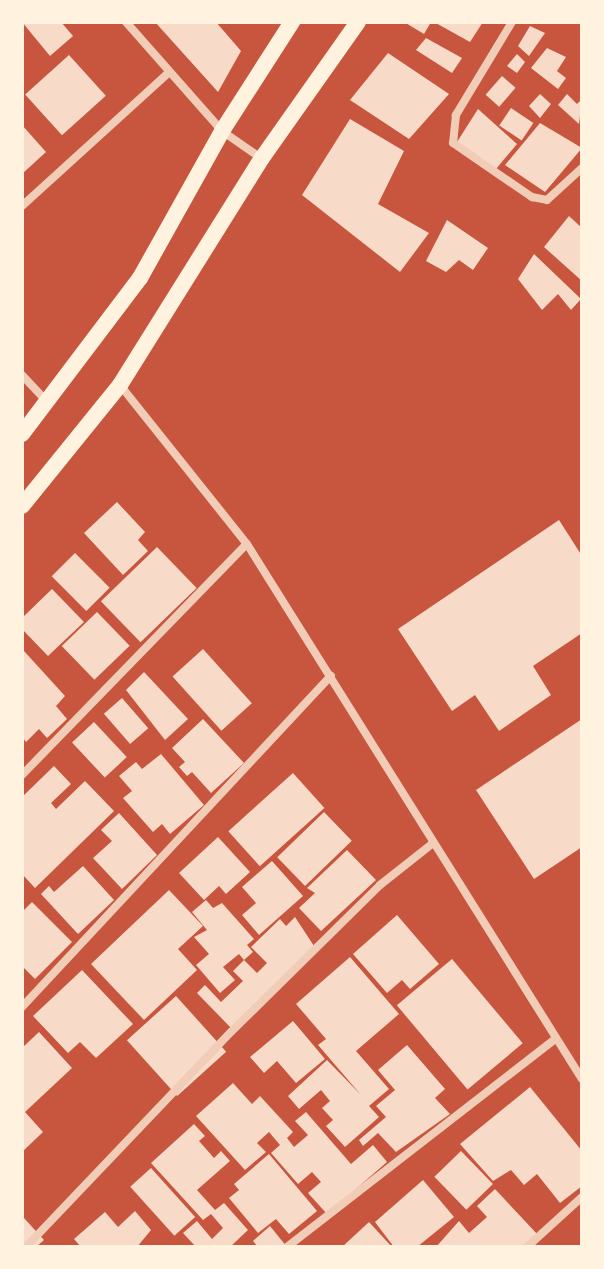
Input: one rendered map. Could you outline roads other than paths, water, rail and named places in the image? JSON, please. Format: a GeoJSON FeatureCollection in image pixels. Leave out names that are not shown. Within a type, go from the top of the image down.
{"type":"FeatureCollection","features":[{"type":"Feature","properties":{"kind":"main road"},"geometry":{"type":"LineString","coordinates":[[22,434],[140,278],[222,131],[292,22]]}},
{"type":"Feature","properties":{"kind":"main road"},"geometry":{"type":"LineString","coordinates":[[22,506],[120,385],[262,158],[358,22]]}},
{"type":"Feature","properties":{"kind":"street"},"geometry":{"type":"LineString","coordinates":[[126,22],[222,131],[262,158]]}},
{"type":"Feature","properties":{"kind":"street"},"geometry":{"type":"LineString","coordinates":[[512,22],[456,115],[453,143],[532,197],[547,200],[582,168]]}},
{"type":"Feature","properties":{"kind":"street"},"geometry":{"type":"LineString","coordinates":[[22,206],[168,73]]}},
{"type":"Feature","properties":{"kind":"street"},"geometry":{"type":"LineString","coordinates":[[22,375],[46,402]]}},
{"type":"Feature","properties":{"kind":"street"},"geometry":{"type":"LineString","coordinates":[[120,385],[247,544],[582,1079]]}},
{"type":"Feature","properties":{"kind":"street"},"geometry":{"type":"LineString","coordinates":[[22,775],[247,544]]}},
{"type":"Feature","properties":{"kind":"street"},"geometry":{"type":"LineString","coordinates":[[22,1007],[331,676]]}},
{"type":"Feature","properties":{"kind":"street"},"geometry":{"type":"LineString","coordinates":[[26,1247],[231,1032],[380,885],[433,843]]}},
{"type":"Feature","properties":{"kind":"street"},"geometry":{"type":"LineString","coordinates":[[287,1247],[555,1039]]}},
{"type":"Feature","properties":{"kind":"street"},"geometry":{"type":"LineString","coordinates":[[527,1247],[582,1197]]}}]}
